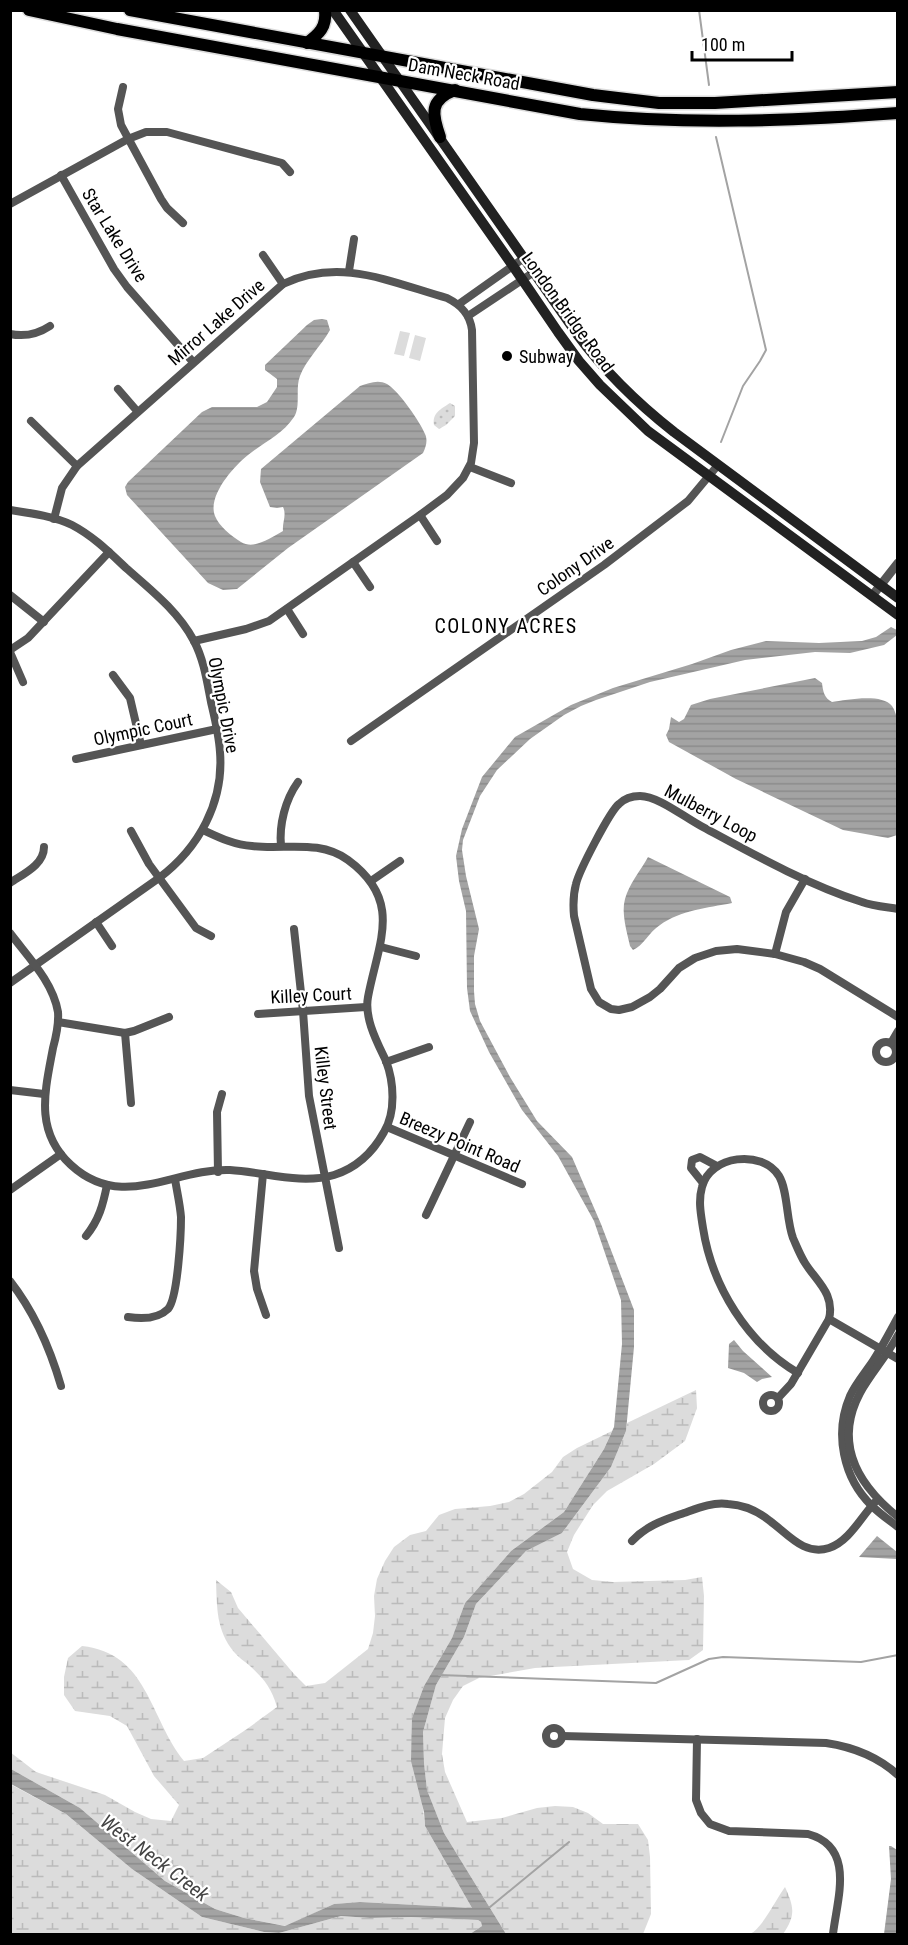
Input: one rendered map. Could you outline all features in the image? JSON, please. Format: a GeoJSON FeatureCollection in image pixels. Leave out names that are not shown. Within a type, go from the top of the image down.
{"type":"FeatureCollection","features":[{"type":"Feature","properties":{"kind":"main road","name":"Dam Neck Road"},"geometry":{"type":"LineString","coordinates":[[30,10],[580,114],[686,121],[778,121],[897,113]]}},
{"type":"Feature","properties":{"kind":"main road","name":"Dam Neck Road"},"geometry":{"type":"LineString","coordinates":[[130,10],[382,58],[593,95],[659,103],[715,103],[897,92]]}},
{"type":"Feature","properties":{"kind":"main road"},"geometry":{"type":"LineString","coordinates":[[307,43],[322,31],[326,18],[325,10]]}},
{"type":"Feature","properties":{"kind":"main road","name":"London Bridge Road"},"geometry":{"type":"LineString","coordinates":[[333,10],[579,361],[600,384],[648,431],[897,615]]}},
{"type":"Feature","properties":{"kind":"main road","name":"London Bridge Road"},"geometry":{"type":"LineString","coordinates":[[350,10],[582,341],[615,381],[645,410],[897,598]]}},
{"type":"Feature","properties":{"kind":"main road"},"geometry":{"type":"LineString","coordinates":[[440,137],[435,122],[435,108],[439,99],[455,90]]}},
{"type":"Feature","properties":{"kind":"street"},"geometry":{"type":"LineString","coordinates":[[123,87],[118,109],[121,125],[160,199],[183,223]]}},
{"type":"Feature","properties":{"kind":"street"},"geometry":{"type":"LineString","coordinates":[[10,204],[128,139],[146,132],[173,133],[282,163],[290,172]]}},
{"type":"Feature","properties":{"kind":"street","name":"Star Lake Drive"},"geometry":{"type":"LineString","coordinates":[[61,175],[126,287],[193,362]]}},
{"type":"Feature","properties":{"kind":"street"},"geometry":{"type":"LineString","coordinates":[[349,271],[354,239]]}},
{"type":"Feature","properties":{"kind":"street"},"geometry":{"type":"LineString","coordinates":[[263,255],[283,284]]}},
{"type":"Feature","properties":{"kind":"street"},"geometry":{"type":"LineString","coordinates":[[194,641],[246,629],[269,621],[420,515],[447,495],[464,478],[470,467],[474,443],[472,330],[468,316],[459,304],[524,258]]}},
{"type":"Feature","properties":{"kind":"street","name":"Mirror Lake Drive"},"geometry":{"type":"LineString","coordinates":[[54,519],[62,488],[77,466],[283,284],[314,273],[349,271],[447,298],[459,304]]}},
{"type":"Feature","properties":{"kind":"street"},"geometry":{"type":"LineString","coordinates":[[468,316],[534,272]]}},
{"type":"Feature","properties":{"kind":"street"},"geometry":{"type":"LineString","coordinates":[[10,334],[27,335],[50,326]]}},
{"type":"Feature","properties":{"kind":"street"},"geometry":{"type":"LineString","coordinates":[[118,389],[137,411]]}},
{"type":"Feature","properties":{"kind":"street"},"geometry":{"type":"LineString","coordinates":[[31,421],[77,466]]}},
{"type":"Feature","properties":{"kind":"street","name":"Colony Drive"},"geometry":{"type":"LineString","coordinates":[[351,741],[604,565],[688,501],[718,465]]}},
{"type":"Feature","properties":{"kind":"street"},"geometry":{"type":"LineString","coordinates":[[470,467],[512,483]]}},
{"type":"Feature","properties":{"kind":"street","name":"Olympic Drive"},"geometry":{"type":"LineString","coordinates":[[10,510],[65,522],[86,533],[176,615],[194,641],[204,665],[220,754],[219,781],[211,812],[203,830],[182,859],[159,878],[10,983]]}},
{"type":"Feature","properties":{"kind":"street"},"geometry":{"type":"LineString","coordinates":[[420,515],[437,540]]}},
{"type":"Feature","properties":{"kind":"street"},"geometry":{"type":"LineString","coordinates":[[23,682],[10,651],[44,622],[109,552]]}},
{"type":"Feature","properties":{"kind":"street"},"geometry":{"type":"LineString","coordinates":[[353,562],[370,587]]}},
{"type":"Feature","properties":{"kind":"street"},"geometry":{"type":"LineString","coordinates":[[872,596],[897,562]]}},
{"type":"Feature","properties":{"kind":"street"},"geometry":{"type":"LineString","coordinates":[[10,595],[44,622]]}},
{"type":"Feature","properties":{"kind":"street"},"geometry":{"type":"LineString","coordinates":[[287,609],[303,634]]}},
{"type":"Feature","properties":{"kind":"street"},"geometry":{"type":"LineString","coordinates":[[113,675],[130,698],[141,745]]}},
{"type":"Feature","properties":{"kind":"street","name":"Olympic Court"},"geometry":{"type":"LineString","coordinates":[[76,759],[217,729]]}},
{"type":"Feature","properties":{"kind":"street"},"geometry":{"type":"LineString","coordinates":[[281,846],[284,813],[298,783]]}},
{"type":"Feature","properties":{"kind":"street","name":"Mulberry Loop"},"geometry":{"type":"LineString","coordinates":[[897,909],[864,903],[805,879],[653,799],[641,796],[626,799],[616,806],[579,874],[573,905],[591,989],[599,1002],[608,1008],[619,1010],[632,1007],[660,989],[687,963],[705,954],[725,949],[737,949],[776,954],[804,962],[820,969],[897,1017]]}},
{"type":"Feature","properties":{"kind":"street"},"geometry":{"type":"LineString","coordinates":[[10,933],[51,991],[56,1004],[58,1022],[44,1094],[45,1115],[47,1126],[61,1154],[81,1173],[107,1185],[142,1186],[228,1170],[308,1179],[333,1175],[357,1164],[371,1151],[387,1127],[392,1103],[390,1076],[366,1007],[384,931],[382,913],[374,888],[370,881],[347,859],[328,850],[308,846],[243,845],[203,830]]}},
{"type":"Feature","properties":{"kind":"street"},"geometry":{"type":"LineString","coordinates":[[131,831],[159,878],[196,928],[211,936]]}},
{"type":"Feature","properties":{"kind":"street"},"geometry":{"type":"LineString","coordinates":[[10,883],[39,862],[44,854],[44,847]]}},
{"type":"Feature","properties":{"kind":"street"},"geometry":{"type":"LineString","coordinates":[[370,881],[400,861]]}},
{"type":"Feature","properties":{"kind":"street"},"geometry":{"type":"LineString","coordinates":[[776,954],[786,912],[805,879]]}},
{"type":"Feature","properties":{"kind":"street"},"geometry":{"type":"LineString","coordinates":[[96,922],[112,946]]}},
{"type":"Feature","properties":{"kind":"street","name":"Killey Street"},"geometry":{"type":"LineString","coordinates":[[294,929],[309,1096],[339,1248]]}},
{"type":"Feature","properties":{"kind":"street"},"geometry":{"type":"LineString","coordinates":[[381,947],[416,956]]}},
{"type":"Feature","properties":{"kind":"street","name":"Killey Court"},"geometry":{"type":"LineString","coordinates":[[258,1014],[366,1007]]}},
{"type":"Feature","properties":{"kind":"street"},"geometry":{"type":"LineString","coordinates":[[58,1022],[125,1033],[169,1017]]}},
{"type":"Feature","properties":{"kind":"street"},"geometry":{"type":"LineString","coordinates":[[891,1043],[897,1031]]}},
{"type":"Feature","properties":{"kind":"street"},"geometry":{"type":"LineString","coordinates":[[125,1033],[131,1104]]}},
{"type":"Feature","properties":{"kind":"street"},"geometry":{"type":"LineString","coordinates":[[386,1062],[429,1047]]}},
{"type":"Feature","properties":{"kind":"street"},"geometry":{"type":"LineString","coordinates":[[10,1090],[44,1094]]}},
{"type":"Feature","properties":{"kind":"street"},"geometry":{"type":"LineString","coordinates":[[218,1172],[217,1112],[222,1094]]}},
{"type":"Feature","properties":{"kind":"street"},"geometry":{"type":"LineString","coordinates":[[426,1215],[470,1122]]}},
{"type":"Feature","properties":{"kind":"street","name":"Breezy Point Road"},"geometry":{"type":"LineString","coordinates":[[387,1127],[522,1184]]}},
{"type":"Feature","properties":{"kind":"street"},"geometry":{"type":"LineString","coordinates":[[10,1190],[61,1154]]}},
{"type":"Feature","properties":{"kind":"street"},"geometry":{"type":"LineString","coordinates":[[703,1183],[691,1168],[692,1160],[700,1157],[717,1166]]}},
{"type":"Feature","properties":{"kind":"street"},"geometry":{"type":"LineString","coordinates":[[778,1398],[798,1373],[830,1319],[830,1299],[804,1261],[795,1242],[788,1220],[783,1186],[775,1171],[765,1163],[751,1159],[717,1166],[708,1174],[703,1183],[700,1201],[704,1233],[713,1269],[722,1290],[741,1320],[761,1344],[782,1363],[798,1373]]}},
{"type":"Feature","properties":{"kind":"street"},"geometry":{"type":"LineString","coordinates":[[263,1174],[254,1271],[257,1289],[266,1315]]}},
{"type":"Feature","properties":{"kind":"street"},"geometry":{"type":"LineString","coordinates":[[128,1317],[145,1318],[163,1313],[174,1299],[181,1230],[175,1179]]}},
{"type":"Feature","properties":{"kind":"street"},"geometry":{"type":"LineString","coordinates":[[86,1236],[101,1212],[107,1185]]}},
{"type":"Feature","properties":{"kind":"street"},"geometry":{"type":"LineString","coordinates":[[10,1281],[38,1325],[61,1386]]}},
{"type":"Feature","properties":{"kind":"street"},"geometry":{"type":"LineString","coordinates":[[884,1351],[897,1317]]}},
{"type":"Feature","properties":{"kind":"street"},"geometry":{"type":"LineString","coordinates":[[830,1319],[897,1359]]}},
{"type":"Feature","properties":{"kind":"street"},"geometry":{"type":"LineString","coordinates":[[897,1335],[850,1396],[844,1415],[842,1433],[844,1457],[858,1488],[897,1527]]}},
{"type":"Feature","properties":{"kind":"street"},"geometry":{"type":"LineString","coordinates":[[874,1503],[897,1517]]}},
{"type":"Feature","properties":{"kind":"street"},"geometry":{"type":"LineString","coordinates":[[632,1541],[658,1522],[707,1505],[728,1504],[759,1513],[800,1545],[814,1550],[822,1549],[843,1539],[874,1503]]}},
{"type":"Feature","properties":{"kind":"street"},"geometry":{"type":"LineString","coordinates":[[562,1736],[826,1743],[841,1745],[868,1755],[897,1775]]}},
{"type":"Feature","properties":{"kind":"street"},"geometry":{"type":"LineString","coordinates":[[697,1739],[696,1800],[701,1813],[710,1824],[729,1831],[808,1834],[820,1839],[833,1850],[837,1857],[840,1874],[833,1935]]}},
{"type":"Feature","properties":{"kind":"green space"},"geometry":{"type":"Polygon","coordinates":[[[400,331],[410,333],[404,356],[394,354],[400,331]]]}},
{"type":"Feature","properties":{"kind":"green space"},"geometry":{"type":"Polygon","coordinates":[[[415,335],[426,338],[420,361],[409,358],[415,335]]]}},
{"type":"Feature","properties":{"kind":"green space"},"geometry":{"type":"Polygon","coordinates":[[[450,403],[455,406],[455,416],[439,429],[434,425],[434,417],[450,403]]]}},
{"type":"Feature","properties":{"kind":"green space"},"geometry":{"type":"Polygon","coordinates":[[[696,1390],[697,1408],[685,1441],[654,1464],[607,1491],[593,1505],[574,1535],[567,1552],[573,1569],[592,1580],[613,1582],[685,1580],[702,1577],[703,1650],[689,1660],[535,1668],[479,1678],[463,1686],[453,1700],[445,1718],[442,1754],[445,1772],[467,1822],[502,1818],[537,1808],[555,1806],[573,1807],[588,1813],[603,1824],[638,1824],[648,1840],[651,1914],[643,1934],[506,1934],[444,1833],[427,1790],[423,1732],[436,1685],[464,1637],[476,1604],[526,1551],[562,1533],[611,1467],[627,1423],[696,1390]]]}},
{"type":"Feature","properties":{"kind":"green space"},"geometry":{"type":"Polygon","coordinates":[[[612,1431],[604,1449],[564,1512],[511,1551],[465,1603],[452,1638],[424,1686],[412,1718],[425,1826],[472,1908],[360,1902],[334,1904],[286,1926],[244,1918],[215,1909],[165,1881],[80,1808],[11,1769],[10,1752],[36,1772],[105,1795],[151,1819],[171,1821],[179,1805],[154,1776],[127,1726],[110,1716],[75,1711],[64,1695],[64,1677],[68,1658],[82,1646],[104,1651],[121,1661],[145,1690],[172,1744],[184,1761],[203,1758],[277,1707],[266,1684],[228,1644],[219,1618],[216,1580],[231,1592],[238,1608],[306,1686],[325,1683],[368,1649],[373,1633],[377,1579],[394,1547],[410,1535],[426,1531],[439,1515],[455,1509],[509,1502],[524,1494],[552,1472],[563,1457],[612,1431]]]}},
{"type":"Feature","properties":{"kind":"green space"},"geometry":{"type":"Polygon","coordinates":[[[10,1784],[66,1814],[132,1869],[202,1917],[264,1932],[279,1933],[341,1916],[478,1920],[482,1926],[470,1934],[11,1934],[10,1784]]]}},
{"type":"Feature","properties":{"kind":"green space"},"geometry":{"type":"Polygon","coordinates":[[[785,1887],[790,1900],[792,1916],[783,1934],[750,1934],[764,1920],[785,1887]]]}},
{"type":"Feature","properties":{"kind":"shaded area"},"geometry":{"type":"Polygon","coordinates":[[[314,320],[327,320],[330,330],[300,376],[294,417],[278,434],[242,460],[223,482],[214,508],[219,523],[233,537],[251,545],[283,531],[283,507],[270,507],[260,482],[261,469],[360,386],[380,382],[392,387],[409,407],[423,429],[426,439],[425,448],[423,453],[288,548],[237,589],[223,590],[208,583],[127,495],[125,487],[202,412],[212,407],[257,407],[267,402],[277,387],[277,379],[265,370],[265,365],[307,325],[314,320]]]}},
{"type":"Feature","properties":{"kind":"shaded area"},"geometry":{"type":"Polygon","coordinates":[[[891,627],[897,630],[897,635],[884,645],[850,653],[815,652],[745,660],[650,682],[581,706],[530,739],[497,770],[480,796],[463,840],[462,850],[479,929],[474,956],[474,991],[480,1021],[537,1121],[572,1157],[634,1310],[634,1347],[626,1431],[611,1467],[562,1533],[526,1551],[476,1604],[464,1637],[436,1685],[423,1732],[427,1790],[444,1833],[506,1934],[470,1934],[482,1926],[478,1920],[341,1916],[279,1933],[264,1932],[202,1917],[132,1869],[66,1814],[11,1784],[11,1769],[80,1808],[165,1881],[215,1909],[244,1918],[285,1926],[334,1904],[360,1902],[472,1908],[425,1826],[424,1812],[411,1761],[412,1718],[424,1686],[452,1638],[465,1603],[511,1551],[564,1512],[604,1449],[614,1427],[622,1344],[621,1300],[594,1221],[558,1156],[522,1110],[489,1052],[470,1011],[467,988],[466,911],[456,856],[462,829],[482,777],[515,737],[571,705],[613,688],[766,641],[819,643],[862,641],[876,637],[891,627]]]}},
{"type":"Feature","properties":{"kind":"shaded area"},"geometry":{"type":"Polygon","coordinates":[[[815,678],[822,683],[823,691],[832,702],[872,698],[887,702],[893,708],[898,720],[897,835],[888,838],[843,830],[736,779],[669,742],[666,735],[671,717],[679,722],[684,719],[691,705],[710,699],[815,678]]]}},
{"type":"Feature","properties":{"kind":"shaded area"},"geometry":{"type":"Polygon","coordinates":[[[648,857],[730,897],[732,903],[694,910],[668,920],[633,950],[626,929],[624,904],[629,888],[648,857]]]}},
{"type":"Feature","properties":{"kind":"shaded area"},"geometry":{"type":"Polygon","coordinates":[[[734,1340],[772,1377],[757,1382],[744,1373],[728,1368],[729,1344],[734,1340]]]}},
{"type":"Feature","properties":{"kind":"shaded area"},"geometry":{"type":"Polygon","coordinates":[[[877,1536],[897,1552],[897,1559],[859,1557],[877,1536]]]}},
{"type":"Feature","properties":{"kind":"shaded area"},"geometry":{"type":"Polygon","coordinates":[[[889,1846],[897,1850],[897,1934],[884,1934],[891,1879],[889,1846]]]}},
{"type":"Feature","properties":{"kind":"waterway"},"geometry":{"type":"LineString","coordinates":[[699,10],[709,85]]}},
{"type":"Feature","properties":{"kind":"waterway"},"geometry":{"type":"LineString","coordinates":[[716,137],[766,350],[743,386],[721,442]]}},
{"type":"Feature","properties":{"kind":"waterway"},"geometry":{"type":"LineString","coordinates":[[439,1675],[656,1683],[709,1659],[723,1657],[861,1662],[898,1655]]}},
{"type":"Feature","properties":{"kind":"waterway"},"geometry":{"type":"LineString","coordinates":[[490,1907],[569,1842]]}},
{"type":"Feature","properties":{"kind":"place","name":"Subway"},"geometry":{"type":"Point","coordinates":[507,356]}},
{"type":"Feature","properties":{"kind":"district","name":"COLONY ACRES"},"geometry":{"type":"Point","coordinates":[506,626]}},
{"type":"Feature","properties":{"kind":"water label","name":"West Neck Creek"},"geometry":{"type":"Point","coordinates":[155,1858]}}]}
